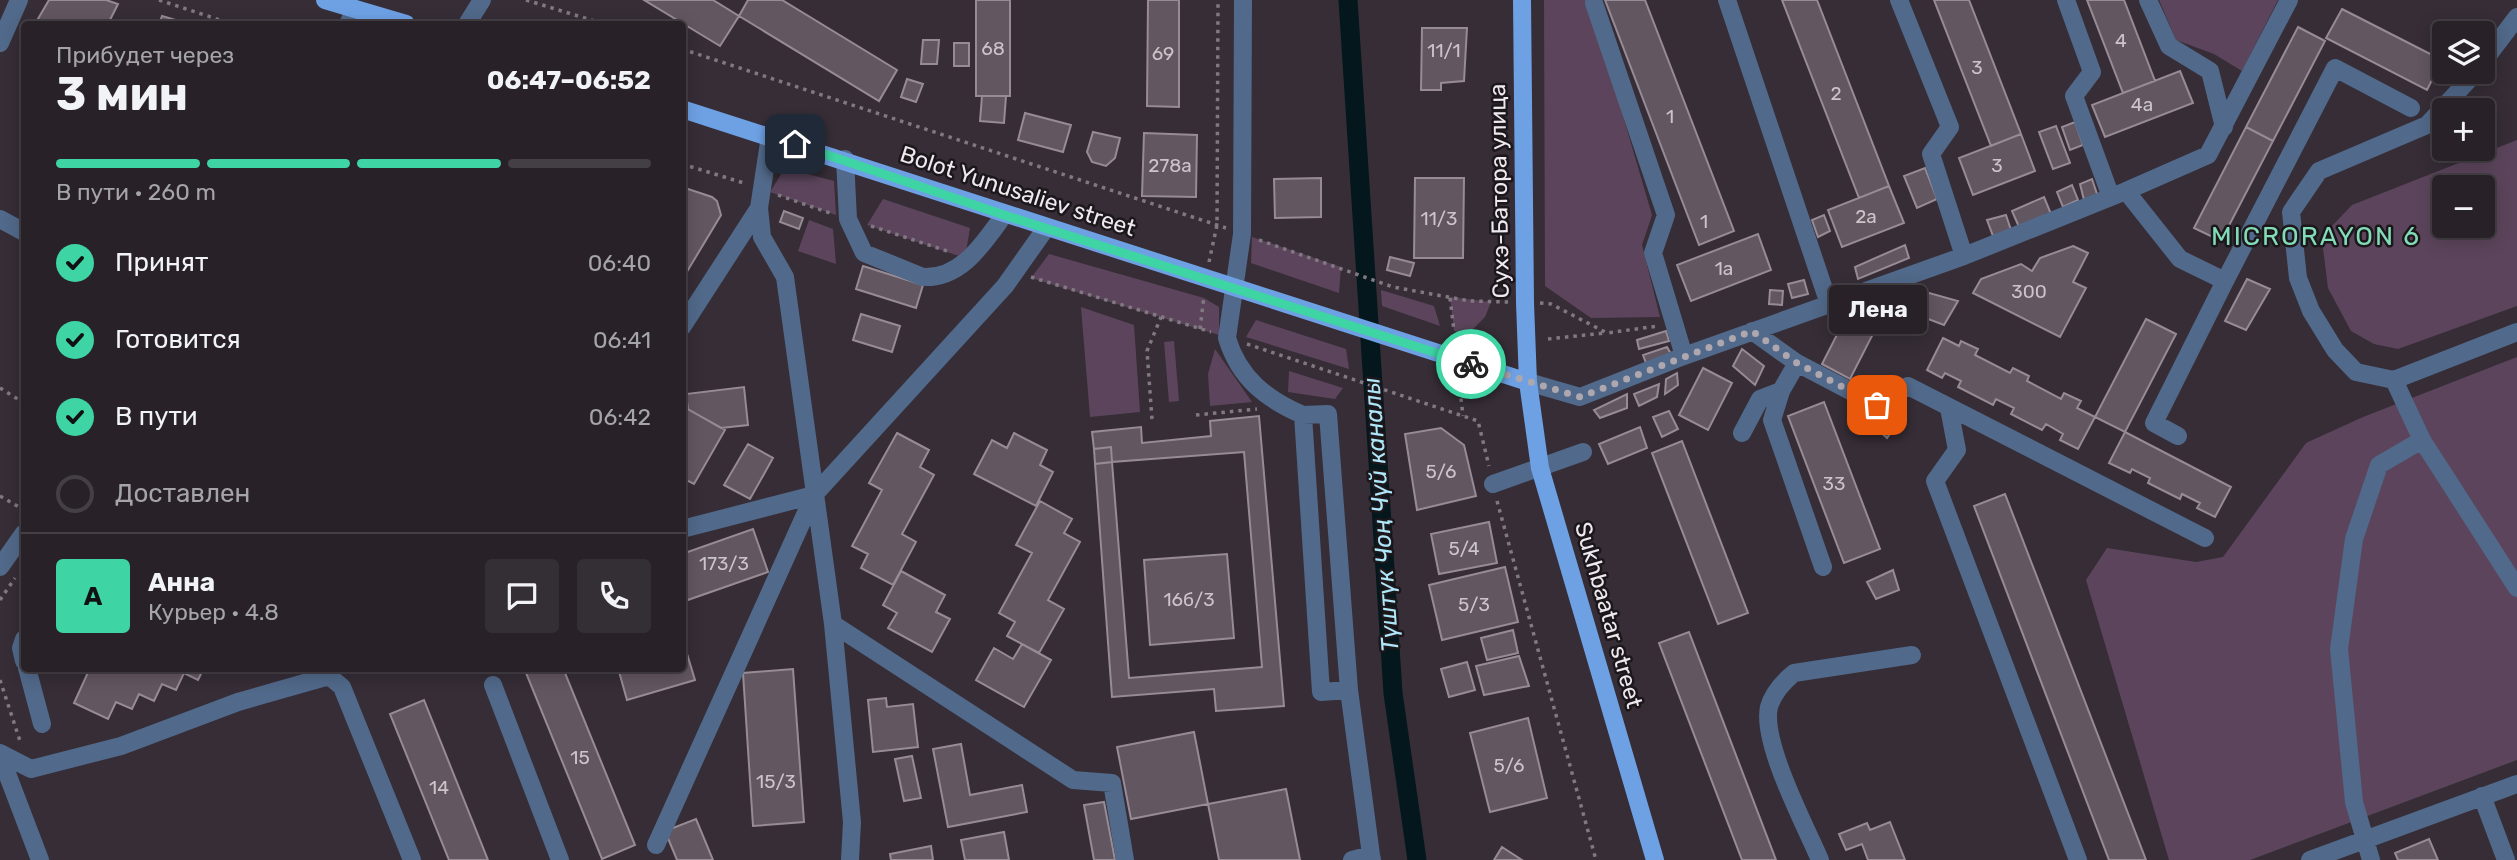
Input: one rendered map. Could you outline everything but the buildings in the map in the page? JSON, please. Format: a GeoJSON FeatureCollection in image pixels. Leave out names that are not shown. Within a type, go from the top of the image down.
{"type":"FeatureCollection","features":[{"type":"Feature","properties":{"kind":"main road"},"geometry":{"type":"LineString","coordinates":[[325,0],[352,17],[383,21]]}},
{"type":"Feature","properties":{"kind":"main road","name":"Сухэ-Батора улица"},"geometry":{"type":"LineString","coordinates":[[1522,0],[1528,382]]}},
{"type":"Feature","properties":{"kind":"main road","name":"Bolot Yunusaliev street"},"geometry":{"type":"LineString","coordinates":[[686,110],[845,159],[1004,215],[1528,382]]}},
{"type":"Feature","properties":{"kind":"main road","name":"Sukhbaatar street"},"geometry":{"type":"LineString","coordinates":[[1528,382],[1540,468],[1655,860]]}},
{"type":"Feature","properties":{"kind":"street"},"geometry":{"type":"LineString","coordinates":[[0,43],[19,0]]}},
{"type":"Feature","properties":{"kind":"street"},"geometry":{"type":"LineString","coordinates":[[469,21],[482,0]]}},
{"type":"Feature","properties":{"kind":"street"},"geometry":{"type":"LineString","coordinates":[[1243,0],[1242,234],[1232,286],[1227,338],[1248,380],[1283,407],[1303,415],[1328,414],[1349,690],[1371,858],[1352,860]]}},
{"type":"Feature","properties":{"kind":"street"},"geometry":{"type":"LineString","coordinates":[[1727,0],[1829,304]]}},
{"type":"Feature","properties":{"kind":"street"},"geometry":{"type":"LineString","coordinates":[[1899,0],[1950,127],[1931,154],[1964,256]]}},
{"type":"Feature","properties":{"kind":"street"},"geometry":{"type":"LineString","coordinates":[[2066,0],[2092,72],[2074,96],[2118,194],[2180,259],[2225,281]]}},
{"type":"Feature","properties":{"kind":"street"},"geometry":{"type":"LineString","coordinates":[[2148,0],[2169,46],[2210,71],[2224,128]]}},
{"type":"Feature","properties":{"kind":"street"},"geometry":{"type":"LineString","coordinates":[[1528,382],[1580,397],[1684,355],[1964,256],[2208,155],[2289,0]]}},
{"type":"Feature","properties":{"kind":"street"},"geometry":{"type":"LineString","coordinates":[[1594,3],[1666,215],[1653,253],[1684,355]]}},
{"type":"Feature","properties":{"kind":"street"},"geometry":{"type":"LineString","coordinates":[[2495,46],[2517,17]]}},
{"type":"Feature","properties":{"kind":"street"},"geometry":{"type":"LineString","coordinates":[[2178,436],[2154,423],[2335,68],[2411,108]]}},
{"type":"Feature","properties":{"kind":"street"},"geometry":{"type":"LineString","coordinates":[[2465,84],[2427,125],[2319,171],[2291,212],[2298,278],[2312,311],[2335,351],[2356,372],[2394,380],[2517,332]]}},
{"type":"Feature","properties":{"kind":"street"},"geometry":{"type":"LineString","coordinates":[[770,136],[759,208],[762,237],[785,278],[833,624],[852,822],[850,860]]}},
{"type":"Feature","properties":{"kind":"street"},"geometry":{"type":"LineString","coordinates":[[845,159],[848,219],[864,253],[923,276],[932,277],[971,259],[1004,215]]}},
{"type":"Feature","properties":{"kind":"street"},"geometry":{"type":"LineString","coordinates":[[686,321],[759,208]]}},
{"type":"Feature","properties":{"kind":"street"},"geometry":{"type":"LineString","coordinates":[[0,219],[21,230]]}},
{"type":"Feature","properties":{"kind":"street"},"geometry":{"type":"LineString","coordinates":[[656,845],[814,495],[1005,286],[1046,228]]}},
{"type":"Feature","properties":{"kind":"street"},"geometry":{"type":"LineString","coordinates":[[1752,331],[1797,363],[1877,405],[1908,386],[2205,538]]}},
{"type":"Feature","properties":{"kind":"street"},"geometry":{"type":"LineString","coordinates":[[1797,363],[1781,391],[1772,420],[1823,567]]}},
{"type":"Feature","properties":{"kind":"street"},"geometry":{"type":"LineString","coordinates":[[2394,380],[2421,440],[2517,588]]}},
{"type":"Feature","properties":{"kind":"street"},"geometry":{"type":"LineString","coordinates":[[1742,433],[1759,399],[1781,391]]}},
{"type":"Feature","properties":{"kind":"street"},"geometry":{"type":"LineString","coordinates":[[1949,408],[1957,450],[1935,481],[2078,860]]}},
{"type":"Feature","properties":{"kind":"street"},"geometry":{"type":"LineString","coordinates":[[1303,415],[1321,692],[1349,690]]}},
{"type":"Feature","properties":{"kind":"street"},"geometry":{"type":"LineString","coordinates":[[2371,860],[2354,802],[2339,649],[2354,539],[2379,465],[2421,440]]}},
{"type":"Feature","properties":{"kind":"street"},"geometry":{"type":"LineString","coordinates":[[1493,484],[1583,452]]}},
{"type":"Feature","properties":{"kind":"street"},"geometry":{"type":"LineString","coordinates":[[686,528],[814,495]]}},
{"type":"Feature","properties":{"kind":"street"},"geometry":{"type":"LineString","coordinates":[[0,567],[21,537]]}},
{"type":"Feature","properties":{"kind":"street"},"geometry":{"type":"LineString","coordinates":[[833,624],[1073,780],[1112,783],[1125,860]]}},
{"type":"Feature","properties":{"kind":"street"},"geometry":{"type":"LineString","coordinates":[[1820,860],[1772,741],[1768,718],[1774,696],[1783,681],[1794,673],[1912,655]]}},
{"type":"Feature","properties":{"kind":"street"},"geometry":{"type":"LineString","coordinates":[[28,672],[42,723]]}},
{"type":"Feature","properties":{"kind":"street"},"geometry":{"type":"LineString","coordinates":[[0,754],[31,769],[121,746],[238,702],[330,676],[342,688],[412,860]]}},
{"type":"Feature","properties":{"kind":"street"},"geometry":{"type":"LineString","coordinates":[[493,685],[560,860]]}},
{"type":"Feature","properties":{"kind":"street"},"geometry":{"type":"LineString","coordinates":[[0,754],[40,860]]}},
{"type":"Feature","properties":{"kind":"street"},"geometry":{"type":"LineString","coordinates":[[2310,860],[2517,783]]}},
{"type":"Feature","properties":{"kind":"street"},"geometry":{"type":"LineString","coordinates":[[2482,796],[2506,860]]}},
{"type":"Feature","properties":{"kind":"path"},"geometry":{"type":"LineString","coordinates":[[159,0],[223,21]]}},
{"type":"Feature","properties":{"kind":"path"},"geometry":{"type":"LineString","coordinates":[[526,0],[594,21]]}},
{"type":"Feature","properties":{"kind":"path"},"geometry":{"type":"LineString","coordinates":[[1209,264],[1217,225],[1218,0]]}},
{"type":"Feature","properties":{"kind":"path"},"geometry":{"type":"LineString","coordinates":[[686,50],[1217,225],[1393,287],[1470,301],[1551,304],[1607,333]]}},
{"type":"Feature","properties":{"kind":"path"},"geometry":{"type":"LineString","coordinates":[[1200,329],[1204,292]]}},
{"type":"Feature","properties":{"kind":"path"},"geometry":{"type":"LineString","coordinates":[[1450,297],[1454,331]]}},
{"type":"Feature","properties":{"kind":"path"},"geometry":{"type":"LineString","coordinates":[[1152,419],[1147,351],[1161,317]]}},
{"type":"Feature","properties":{"kind":"path"},"geometry":{"type":"LineString","coordinates":[[1548,339],[1674,323]]}},
{"type":"Feature","properties":{"kind":"path"},"geometry":{"type":"LineString","coordinates":[[1242,342],[1478,421],[1596,860]]}},
{"type":"Feature","properties":{"kind":"path"},"geometry":{"type":"LineString","coordinates":[[0,388],[21,401]]}},
{"type":"Feature","properties":{"kind":"path"},"geometry":{"type":"LineString","coordinates":[[1460,390],[1462,416]]}},
{"type":"Feature","properties":{"kind":"path"},"geometry":{"type":"LineString","coordinates":[[1196,415],[1283,407]]}},
{"type":"Feature","properties":{"kind":"path"},"geometry":{"type":"LineString","coordinates":[[0,496],[21,508]]}},
{"type":"Feature","properties":{"kind":"path"},"geometry":{"type":"LineString","coordinates":[[0,600],[18,574]]}},
{"type":"Feature","properties":{"kind":"shaded area"},"geometry":{"type":"Polygon","coordinates":[[[1544,0],[1589,0],[1652,215],[1642,245],[1660,317],[1591,318],[1545,286],[1544,0]]]}},
{"type":"Feature","properties":{"kind":"shaded area"},"geometry":{"type":"Polygon","coordinates":[[[2159,0],[2278,0],[2242,71],[2214,54],[2176,40],[2159,0]]]}},
{"type":"Feature","properties":{"kind":"shaded area"},"geometry":{"type":"Polygon","coordinates":[[[2517,140],[2517,306],[2398,349],[2374,344],[2351,331],[2328,288],[2323,248],[2332,226],[2352,205],[2464,161],[2495,161],[2495,149],[2517,140]]]}},
{"type":"Feature","properties":{"kind":"shaded area"},"geometry":{"type":"Polygon","coordinates":[[[785,168],[834,181],[836,215],[770,192],[785,168]]]}},
{"type":"Feature","properties":{"kind":"shaded area"},"geometry":{"type":"Polygon","coordinates":[[[883,199],[970,228],[965,258],[867,225],[883,199]]]}},
{"type":"Feature","properties":{"kind":"shaded area"},"geometry":{"type":"Polygon","coordinates":[[[809,220],[833,229],[836,264],[798,251],[809,220]]]}},
{"type":"Feature","properties":{"kind":"shaded area"},"geometry":{"type":"Polygon","coordinates":[[[1252,237],[1341,267],[1339,293],[1251,263],[1252,237]]]}},
{"type":"Feature","properties":{"kind":"shaded area"},"geometry":{"type":"Polygon","coordinates":[[[1049,254],[1204,298],[1219,307],[1219,335],[1031,278],[1049,254]]]}},
{"type":"Feature","properties":{"kind":"shaded area"},"geometry":{"type":"Polygon","coordinates":[[[1381,290],[1434,306],[1440,326],[1382,306],[1381,290]]]}},
{"type":"Feature","properties":{"kind":"shaded area"},"geometry":{"type":"Polygon","coordinates":[[[1450,297],[1491,302],[1485,317],[1469,333],[1454,331],[1450,297]]]}},
{"type":"Feature","properties":{"kind":"shaded area"},"geometry":{"type":"Polygon","coordinates":[[[1081,307],[1134,325],[1140,412],[1090,417],[1081,307]]]}},
{"type":"Feature","properties":{"kind":"shaded area"},"geometry":{"type":"Polygon","coordinates":[[[1256,320],[1346,349],[1349,369],[1246,337],[1256,320]]]}},
{"type":"Feature","properties":{"kind":"shaded area"},"geometry":{"type":"Polygon","coordinates":[[[1174,341],[1179,401],[1169,402],[1164,342],[1174,341]]]}},
{"type":"Feature","properties":{"kind":"shaded area"},"geometry":{"type":"Polygon","coordinates":[[[1215,349],[1252,402],[1210,406],[1208,374],[1215,349]]]}},
{"type":"Feature","properties":{"kind":"shaded area"},"geometry":{"type":"Polygon","coordinates":[[[2517,357],[2517,760],[2250,860],[2169,860],[2086,580],[2107,548],[2196,562],[2223,557],[2306,443],[2363,417],[2517,357]]]}},
{"type":"Feature","properties":{"kind":"shaded area"},"geometry":{"type":"Polygon","coordinates":[[[1289,371],[1343,388],[1335,399],[1288,392],[1289,371]]]}},
{"type":"Feature","properties":{"kind":"waterway","name":"Түштүк Чоң Чүй каналы"},"geometry":{"type":"LineString","coordinates":[[1348,0],[1393,693],[1417,860]]}},
{"type":"Feature","properties":{"kind":"way so far"},"geometry":{"type":"LineString","coordinates":[[1471,364],[1580,397],[1752,331],[1797,363],[1877,405]]}},
{"type":"Feature","properties":{"kind":"place","name":"Лена"},"geometry":{"type":"Point","coordinates":[1877,405]}},
{"type":"Feature","properties":{"kind":"district","name":"MICRORAYON 6"},"geometry":{"type":"Point","coordinates":[2316,236]}},
{"type":"Feature","properties":{"kind":"route"},"geometry":{"type":"LineString","coordinates":[[795,144],[1004,215],[1471,364]]}}]}
